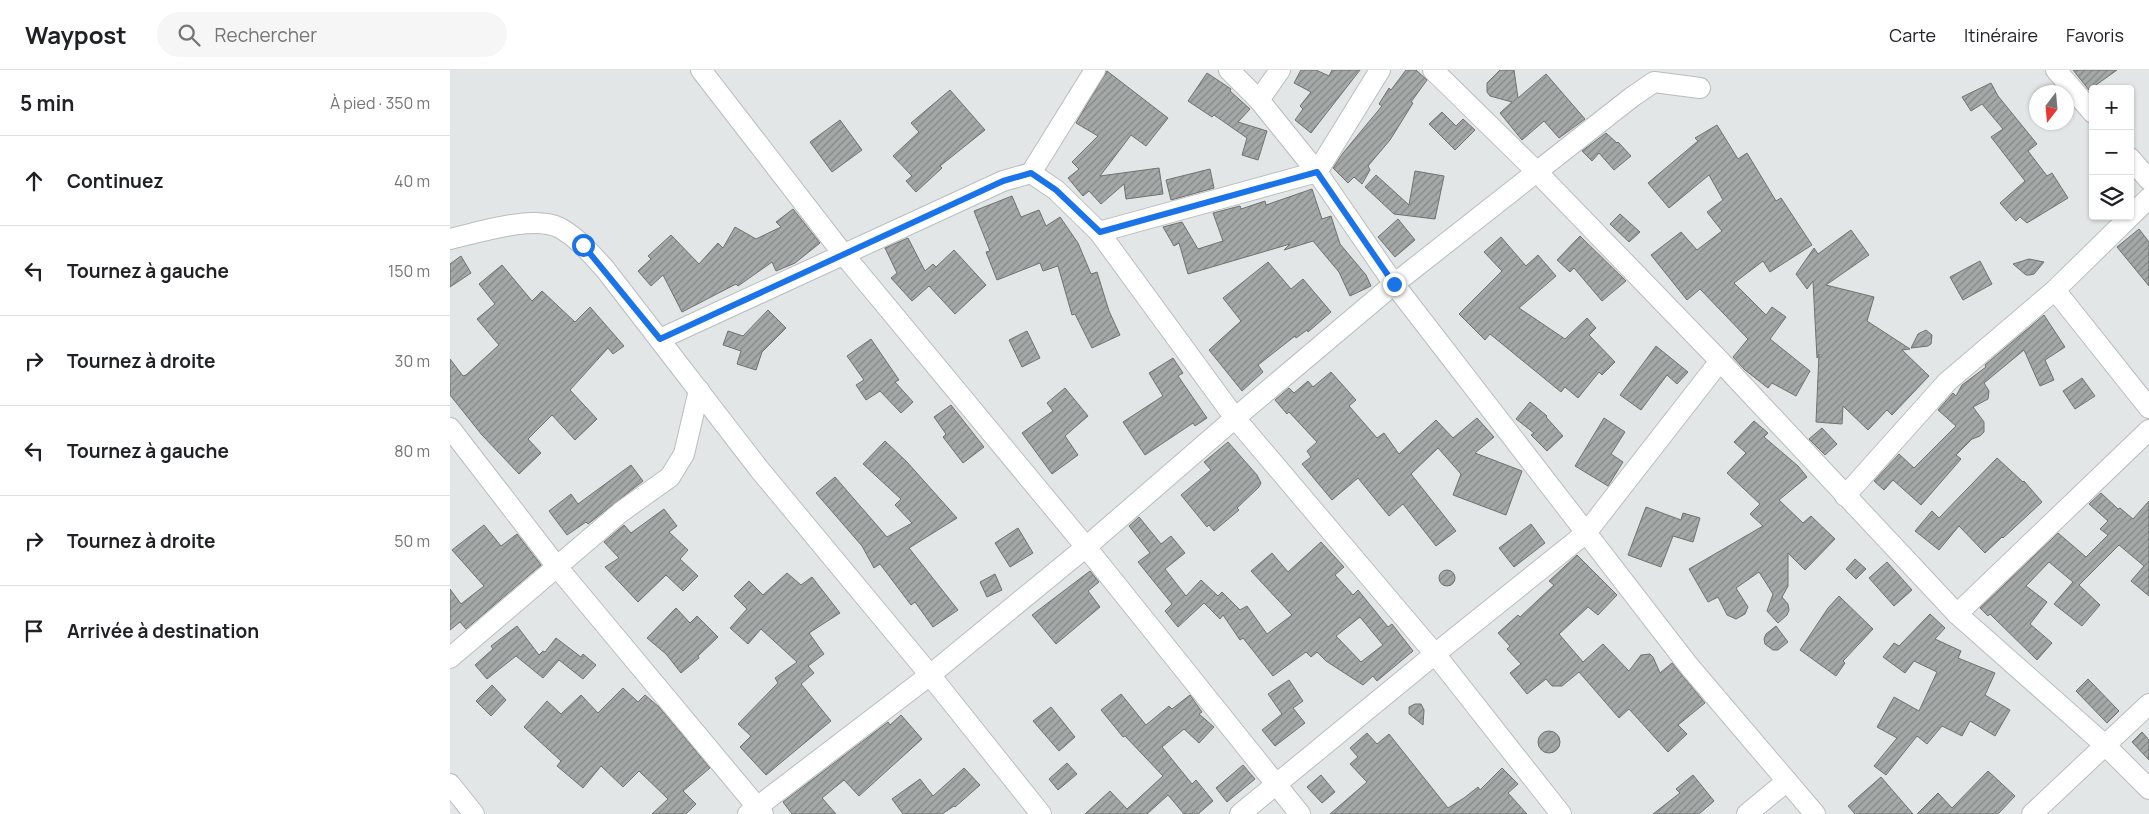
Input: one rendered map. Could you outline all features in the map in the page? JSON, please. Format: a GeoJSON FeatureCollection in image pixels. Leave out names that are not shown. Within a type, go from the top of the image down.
{"type":"FeatureCollection","features":[{"type":"Feature","properties":{"kind":"street"},"geometry":{"type":"LineString","coordinates":[[701,70],[844,255],[1086,548],[1300,814]]}},
{"type":"Feature","properties":{"kind":"street"},"geometry":{"type":"LineString","coordinates":[[660,339],[1003,181],[1031,173],[1095,70]]}},
{"type":"Feature","properties":{"kind":"street"},"geometry":{"type":"LineString","coordinates":[[1229,70],[1259,100],[1317,172],[1394,284],[1689,666],[1815,814]]}},
{"type":"Feature","properties":{"kind":"street"},"geometry":{"type":"LineString","coordinates":[[1259,100],[1280,70]]}},
{"type":"Feature","properties":{"kind":"street"},"geometry":{"type":"LineString","coordinates":[[1100,232],[1317,172],[1380,70]]}},
{"type":"Feature","properties":{"kind":"street"},"geometry":{"type":"LineString","coordinates":[[1433,70],[1537,172],[1720,361],[1957,614],[2106,746],[2149,789]]}},
{"type":"Feature","properties":{"kind":"street"},"geometry":{"type":"LineString","coordinates":[[2056,70],[2089,108]]}},
{"type":"Feature","properties":{"kind":"street"},"geometry":{"type":"LineString","coordinates":[[450,428],[558,568],[756,812],[930,675],[1086,548],[1235,418],[1394,284],[1654,82],[1700,88]]}},
{"type":"Feature","properties":{"kind":"street"},"geometry":{"type":"LineString","coordinates":[[2134,163],[2149,180]]}},
{"type":"Feature","properties":{"kind":"street"},"geometry":{"type":"LineString","coordinates":[[1031,173],[1056,190],[1100,232],[1235,418],[1435,654],[1561,814]]}},
{"type":"Feature","properties":{"kind":"street"},"geometry":{"type":"LineString","coordinates":[[1845,496],[1947,382],[2054,290],[2149,198]]}},
{"type":"Feature","properties":{"kind":"street"},"geometry":{"type":"LineString","coordinates":[[450,239],[524,222],[558,227],[583,245],[660,339],[760,469],[930,675],[1040,814]]}},
{"type":"Feature","properties":{"kind":"street"},"geometry":{"type":"LineString","coordinates":[[2054,290],[2149,408]]}},
{"type":"Feature","properties":{"kind":"street"},"geometry":{"type":"LineString","coordinates":[[1240,814],[1586,533],[1720,361]]}},
{"type":"Feature","properties":{"kind":"street"},"geometry":{"type":"LineString","coordinates":[[450,658],[558,568],[621,512],[670,476],[684,454],[699,390]]}},
{"type":"Feature","properties":{"kind":"street"},"geometry":{"type":"LineString","coordinates":[[1957,614],[2149,430]]}},
{"type":"Feature","properties":{"kind":"street"},"geometry":{"type":"LineString","coordinates":[[2032,814],[2149,704]]}},
{"type":"Feature","properties":{"kind":"street"},"geometry":{"type":"LineString","coordinates":[[1747,814],[1787,781]]}},
{"type":"Feature","properties":{"kind":"street"},"geometry":{"type":"LineString","coordinates":[[450,784],[474,814]]}},
{"type":"Feature","properties":{"kind":"building"},"geometry":{"type":"Polygon","coordinates":[[[1301,70],[1316,70],[1329,76],[1332,70],[1360,70],[1311,133],[1295,120],[1303,109],[1300,106],[1311,92],[1294,83],[1301,70]]]}},
{"type":"Feature","properties":{"kind":"building"},"geometry":{"type":"Polygon","coordinates":[[[1406,70],[1416,70],[1427,80],[1411,102],[1413,103],[1390,140],[1368,166],[1370,170],[1362,184],[1354,177],[1348,183],[1333,168],[1382,106],[1379,104],[1389,88],[1391,90],[1406,70]]]}},
{"type":"Feature","properties":{"kind":"building"},"geometry":{"type":"Polygon","coordinates":[[[1500,70],[1514,70],[1518,98],[1546,74],[1585,119],[1559,138],[1544,121],[1522,140],[1500,113],[1512,102],[1490,96],[1487,92],[1487,83],[1500,70]]]}},
{"type":"Feature","properties":{"kind":"building"},"geometry":{"type":"Polygon","coordinates":[[[2073,70],[2117,70],[2096,85],[2089,85],[2089,90],[2073,70]]]}},
{"type":"Feature","properties":{"kind":"building"},"geometry":{"type":"Polygon","coordinates":[[[1107,71],[1168,118],[1146,146],[1131,135],[1100,176],[1159,168],[1163,194],[1126,199],[1124,184],[1101,204],[1089,191],[1083,196],[1068,178],[1079,169],[1072,162],[1098,136],[1076,123],[1107,71]]]}},
{"type":"Feature","properties":{"kind":"building"},"geometry":{"type":"Polygon","coordinates":[[[1207,73],[1231,89],[1230,91],[1250,109],[1238,122],[1267,131],[1258,160],[1242,155],[1247,138],[1214,115],[1212,117],[1188,101],[1207,73]]]}},
{"type":"Feature","properties":{"kind":"building"},"geometry":{"type":"Polygon","coordinates":[[[1991,83],[1998,96],[2037,144],[2028,151],[2047,176],[2052,173],[2068,198],[2027,223],[2020,217],[2016,221],[2000,203],[2025,181],[1991,137],[2003,129],[1982,104],[1971,111],[1962,97],[1991,83]]]}},
{"type":"Feature","properties":{"kind":"building"},"geometry":{"type":"Polygon","coordinates":[[[950,90],[985,130],[940,166],[942,168],[916,192],[906,181],[912,176],[893,156],[919,132],[911,123],[950,90]]]}},
{"type":"Feature","properties":{"kind":"building"},"geometry":{"type":"Polygon","coordinates":[[[1442,112],[1456,126],[1463,119],[1475,130],[1455,150],[1429,124],[1442,112]]]}},
{"type":"Feature","properties":{"kind":"building"},"geometry":{"type":"Polygon","coordinates":[[[840,120],[862,150],[832,172],[810,142],[840,120]]]}},
{"type":"Feature","properties":{"kind":"building"},"geometry":{"type":"Polygon","coordinates":[[[1717,125],[1738,159],[1747,153],[1776,201],[1781,198],[1812,245],[1770,272],[1763,261],[1734,283],[1766,315],[1772,307],[1786,317],[1770,339],[1810,371],[1796,396],[1772,383],[1768,388],[1745,370],[1733,357],[1748,339],[1700,289],[1687,300],[1651,255],[1681,232],[1697,250],[1722,231],[1707,212],[1723,200],[1709,175],[1669,208],[1648,183],[1698,141],[1695,138],[1717,125]]]}},
{"type":"Feature","properties":{"kind":"building"},"geometry":{"type":"Polygon","coordinates":[[[1606,133],[1618,142],[1631,156],[1614,170],[1599,153],[1592,161],[1582,151],[1606,133]]]}},
{"type":"Feature","properties":{"kind":"building"},"geometry":{"type":"Polygon","coordinates":[[[1210,169],[1214,188],[1171,200],[1166,180],[1210,169]]]}},
{"type":"Feature","properties":{"kind":"building"},"geometry":{"type":"Polygon","coordinates":[[[1415,171],[1444,176],[1435,219],[1394,214],[1365,187],[1376,175],[1409,205],[1415,171]]]}},
{"type":"Feature","properties":{"kind":"building"},"geometry":{"type":"Polygon","coordinates":[[[1312,189],[1322,219],[1331,216],[1340,244],[1366,275],[1371,286],[1350,296],[1339,272],[1313,241],[1284,250],[1290,244],[1188,274],[1179,243],[1174,246],[1163,227],[1182,222],[1198,249],[1223,241],[1213,213],[1240,206],[1241,209],[1265,201],[1266,205],[1312,189]]]}},
{"type":"Feature","properties":{"kind":"building"},"geometry":{"type":"Polygon","coordinates":[[[1012,196],[1021,217],[1039,210],[1046,226],[1060,217],[1078,243],[1091,274],[1097,272],[1109,311],[1120,335],[1092,348],[1075,314],[1072,315],[1058,266],[1043,271],[1040,263],[997,280],[986,252],[990,251],[974,211],[1012,196]]]}},
{"type":"Feature","properties":{"kind":"building"},"geometry":{"type":"Polygon","coordinates":[[[793,209],[820,243],[795,263],[776,271],[772,262],[738,286],[736,284],[682,312],[663,275],[651,286],[638,271],[651,259],[648,256],[671,235],[699,264],[718,243],[723,248],[735,227],[756,239],[781,227],[776,222],[793,209]]]}},
{"type":"Feature","properties":{"kind":"building"},"geometry":{"type":"Polygon","coordinates":[[[1620,214],[1640,232],[1629,242],[1610,224],[1620,214]]]}},
{"type":"Feature","properties":{"kind":"building"},"geometry":{"type":"Polygon","coordinates":[[[1398,219],[1415,240],[1395,257],[1378,237],[1398,219]]]}},
{"type":"Feature","properties":{"kind":"building"},"geometry":{"type":"Polygon","coordinates":[[[2139,229],[2149,242],[2149,286],[2117,247],[2139,229]]]}},
{"type":"Feature","properties":{"kind":"building"},"geometry":{"type":"Polygon","coordinates":[[[1851,230],[1869,255],[1826,285],[1874,297],[1867,321],[1910,349],[1902,350],[1929,376],[1892,415],[1887,410],[1868,430],[1843,406],[1842,424],[1816,422],[1819,354],[1817,358],[1813,281],[1807,289],[1796,274],[1814,248],[1818,254],[1851,230]]]}},
{"type":"Feature","properties":{"kind":"building"},"geometry":{"type":"Polygon","coordinates":[[[1580,236],[1626,281],[1602,301],[1574,268],[1570,272],[1557,260],[1580,236]]]}},
{"type":"Feature","properties":{"kind":"building"},"geometry":{"type":"Polygon","coordinates":[[[1501,237],[1526,266],[1538,255],[1556,276],[1519,308],[1565,339],[1587,318],[1596,328],[1589,335],[1615,362],[1602,375],[1599,372],[1578,398],[1565,387],[1561,392],[1490,334],[1485,340],[1459,314],[1502,271],[1484,252],[1501,237]]]}},
{"type":"Feature","properties":{"kind":"building"},"geometry":{"type":"Polygon","coordinates":[[[908,238],[925,271],[933,264],[936,267],[954,250],[986,285],[955,314],[929,286],[912,301],[891,278],[897,273],[885,248],[908,238]]]}},
{"type":"Feature","properties":{"kind":"building"},"geometry":{"type":"Polygon","coordinates":[[[461,256],[471,273],[450,287],[450,264],[461,256]]]}},
{"type":"Feature","properties":{"kind":"building"},"geometry":{"type":"Polygon","coordinates":[[[2029,259],[2044,262],[2034,274],[2026,275],[2013,264],[2029,259]]]}},
{"type":"Feature","properties":{"kind":"building"},"geometry":{"type":"Polygon","coordinates":[[[1980,261],[1992,284],[1963,300],[1950,277],[1980,261]]]}},
{"type":"Feature","properties":{"kind":"building"},"geometry":{"type":"Polygon","coordinates":[[[1268,262],[1291,289],[1303,279],[1331,312],[1308,332],[1307,330],[1296,338],[1295,336],[1258,365],[1263,372],[1242,391],[1209,350],[1241,321],[1223,298],[1268,262]]]}},
{"type":"Feature","properties":{"kind":"building"},"geometry":{"type":"Polygon","coordinates":[[[502,265],[532,301],[542,291],[575,322],[590,307],[624,346],[613,354],[608,348],[570,390],[597,419],[575,440],[552,415],[528,439],[541,453],[519,474],[482,435],[450,395],[450,359],[463,376],[499,345],[477,319],[495,304],[479,284],[502,265]]]}},
{"type":"Feature","properties":{"kind":"building"},"geometry":{"type":"Polygon","coordinates":[[[768,310],[786,328],[762,352],[756,370],[737,364],[741,351],[723,345],[728,331],[743,336],[768,310]]]}},
{"type":"Feature","properties":{"kind":"building"},"geometry":{"type":"Polygon","coordinates":[[[2044,315],[2065,347],[2045,360],[2054,380],[2040,386],[2024,350],[1984,383],[1989,391],[1988,399],[1973,407],[1984,422],[1984,432],[1972,439],[1956,455],[1961,459],[1921,505],[1893,480],[1884,490],[1874,481],[1899,454],[1914,468],[1956,426],[1938,410],[1953,393],[1956,396],[1962,385],[1986,367],[1985,365],[2044,315]]]}},
{"type":"Feature","properties":{"kind":"building"},"geometry":{"type":"Polygon","coordinates":[[[1926,330],[1932,335],[1931,344],[1911,348],[1918,334],[1926,330]]]}},
{"type":"Feature","properties":{"kind":"building"},"geometry":{"type":"Polygon","coordinates":[[[1027,331],[1040,358],[1022,367],[1009,340],[1027,331]]]}},
{"type":"Feature","properties":{"kind":"building"},"geometry":{"type":"Polygon","coordinates":[[[871,339],[899,380],[895,382],[913,402],[901,413],[880,391],[866,400],[856,385],[864,380],[847,356],[871,339]]]}},
{"type":"Feature","properties":{"kind":"building"},"geometry":{"type":"Polygon","coordinates":[[[1656,346],[1688,372],[1677,384],[1667,375],[1641,410],[1620,395],[1656,346]]]}},
{"type":"Feature","properties":{"kind":"building"},"geometry":{"type":"Polygon","coordinates":[[[1173,358],[1183,373],[1178,376],[1207,418],[1195,426],[1193,423],[1145,455],[1123,422],[1163,396],[1149,373],[1173,358]]]}},
{"type":"Feature","properties":{"kind":"building"},"geometry":{"type":"Polygon","coordinates":[[[1331,372],[1356,400],[1349,406],[1377,438],[1384,433],[1399,454],[1436,420],[1453,438],[1477,418],[1494,437],[1475,453],[1522,471],[1506,515],[1453,495],[1461,474],[1438,448],[1411,474],[1456,531],[1436,546],[1403,504],[1389,516],[1358,478],[1332,500],[1302,464],[1311,457],[1307,451],[1317,442],[1275,400],[1289,388],[1294,393],[1308,381],[1313,387],[1331,372]]]}},
{"type":"Feature","properties":{"kind":"building"},"geometry":{"type":"Polygon","coordinates":[[[2082,378],[2095,396],[2075,409],[2063,391],[2082,378]]]}},
{"type":"Feature","properties":{"kind":"building"},"geometry":{"type":"Polygon","coordinates":[[[1065,388],[1088,416],[1065,436],[1078,455],[1052,474],[1022,433],[1053,411],[1047,403],[1065,388]]]}},
{"type":"Feature","properties":{"kind":"building"},"geometry":{"type":"Polygon","coordinates":[[[1530,402],[1547,416],[1563,436],[1547,451],[1531,435],[1534,433],[1516,419],[1530,402]]]}},
{"type":"Feature","properties":{"kind":"building"},"geometry":{"type":"Polygon","coordinates":[[[951,405],[984,447],[963,463],[943,437],[946,434],[934,417],[951,405]]]}},
{"type":"Feature","properties":{"kind":"building"},"geometry":{"type":"Polygon","coordinates":[[[1604,418],[1625,432],[1611,454],[1623,462],[1608,486],[1575,466],[1604,418]]]}},
{"type":"Feature","properties":{"kind":"building"},"geometry":{"type":"Polygon","coordinates":[[[1754,421],[1768,433],[1764,437],[1798,466],[1807,477],[1779,500],[1803,523],[1811,516],[1835,539],[1805,570],[1788,553],[1788,586],[1782,597],[1788,604],[1789,610],[1787,615],[1778,623],[1767,611],[1773,594],[1759,572],[1736,588],[1748,607],[1745,614],[1736,619],[1727,615],[1718,597],[1708,602],[1689,569],[1763,526],[1750,514],[1760,504],[1727,473],[1746,453],[1734,442],[1754,421]]]}},
{"type":"Feature","properties":{"kind":"building"},"geometry":{"type":"Polygon","coordinates":[[[1822,428],[1837,444],[1825,455],[1809,439],[1822,428]]]}},
{"type":"Feature","properties":{"kind":"building"},"geometry":{"type":"Polygon","coordinates":[[[885,441],[907,462],[957,518],[909,548],[958,610],[933,627],[915,602],[911,605],[880,564],[874,568],[862,546],[816,493],[835,477],[887,537],[912,523],[895,505],[901,499],[863,464],[885,441]]]}},
{"type":"Feature","properties":{"kind":"building"},"geometry":{"type":"Polygon","coordinates":[[[1228,442],[1257,475],[1261,483],[1237,508],[1239,510],[1214,531],[1209,525],[1207,527],[1181,495],[1211,470],[1204,462],[1228,442]]]}},
{"type":"Feature","properties":{"kind":"building"},"geometry":{"type":"Polygon","coordinates":[[[1997,458],[2024,481],[2042,502],[2003,538],[1985,553],[1959,526],[1939,550],[1915,531],[1932,511],[1939,518],[1997,458]]]}},
{"type":"Feature","properties":{"kind":"building"},"geometry":{"type":"Polygon","coordinates":[[[631,465],[643,481],[588,524],[586,522],[567,535],[549,511],[571,494],[578,504],[631,465]]]}},
{"type":"Feature","properties":{"kind":"building"},"geometry":{"type":"Polygon","coordinates":[[[2101,493],[2118,509],[2120,508],[2133,519],[2149,501],[2149,596],[2131,581],[2144,566],[2119,545],[2079,585],[2100,605],[2082,626],[2054,604],[2073,582],[2049,562],[2026,586],[2047,602],[2030,624],[2052,643],[2037,660],[1990,614],[1988,616],[1980,608],[2058,533],[2086,557],[2108,535],[2100,529],[2108,521],[2089,504],[2101,493]]]}},
{"type":"Feature","properties":{"kind":"building"},"geometry":{"type":"Polygon","coordinates":[[[1646,507],[1681,520],[1683,513],[1700,518],[1693,542],[1673,536],[1661,567],[1628,555],[1646,507]]]}},
{"type":"Feature","properties":{"kind":"building"},"geometry":{"type":"Polygon","coordinates":[[[664,509],[677,526],[669,532],[688,550],[680,559],[698,576],[683,591],[666,575],[638,602],[605,567],[619,558],[604,542],[624,525],[631,533],[664,509]]]}},
{"type":"Feature","properties":{"kind":"building"},"geometry":{"type":"Polygon","coordinates":[[[1139,517],[1161,544],[1171,536],[1185,553],[1165,569],[1186,596],[1201,580],[1218,596],[1222,592],[1240,610],[1247,606],[1267,634],[1292,615],[1251,571],[1272,553],[1288,572],[1321,542],[1344,567],[1335,575],[1353,595],[1358,590],[1388,627],[1392,624],[1413,651],[1377,681],[1373,676],[1363,685],[1326,661],[1317,652],[1311,657],[1306,652],[1273,676],[1243,638],[1240,640],[1223,615],[1220,619],[1204,603],[1178,627],[1165,611],[1172,604],[1138,562],[1150,553],[1129,526],[1139,517]],[[1360,617],[1336,636],[1361,662],[1383,645],[1360,617]]]}},
{"type":"Feature","properties":{"kind":"building"},"geometry":{"type":"Polygon","coordinates":[[[1531,524],[1545,543],[1514,567],[1499,548],[1531,524]]]}},
{"type":"Feature","properties":{"kind":"building"},"geometry":{"type":"Polygon","coordinates":[[[484,525],[501,546],[517,534],[541,565],[466,629],[460,622],[450,630],[450,589],[461,604],[484,586],[452,550],[484,525]]]}},
{"type":"Feature","properties":{"kind":"building"},"geometry":{"type":"Polygon","coordinates":[[[1018,528],[1033,553],[1010,567],[995,543],[1018,528]]]}},
{"type":"Feature","properties":{"kind":"building"},"geometry":{"type":"Polygon","coordinates":[[[1577,555],[1617,595],[1598,615],[1588,607],[1559,634],[1583,662],[1603,644],[1629,671],[1641,655],[1650,654],[1660,673],[1672,663],[1705,703],[1678,725],[1687,734],[1668,752],[1629,709],[1619,718],[1579,672],[1562,686],[1552,686],[1546,679],[1527,694],[1510,673],[1521,664],[1507,649],[1510,646],[1498,633],[1518,615],[1520,617],[1554,585],[1549,581],[1577,555]]]}},
{"type":"Feature","properties":{"kind":"building"},"geometry":{"type":"Polygon","coordinates":[[[1855,559],[1866,569],[1856,579],[1846,569],[1855,559]]]}},
{"type":"Feature","properties":{"kind":"building"},"geometry":{"type":"Polygon","coordinates":[[[1887,562],[1912,590],[1894,606],[1869,578],[1887,562]]]}},
{"type":"Feature","properties":{"kind":"building"},"geometry":{"type":"Polygon","coordinates":[[[1444,570],[1450,570],[1455,575],[1453,584],[1444,586],[1439,581],[1439,575],[1444,570]]]}},
{"type":"Feature","properties":{"kind":"building"},"geometry":{"type":"Polygon","coordinates":[[[1090,571],[1099,582],[1088,591],[1100,607],[1056,644],[1032,615],[1090,571]]]}},
{"type":"Feature","properties":{"kind":"building"},"geometry":{"type":"Polygon","coordinates":[[[787,573],[801,585],[812,577],[840,613],[809,633],[824,654],[808,666],[814,673],[801,684],[831,721],[766,775],[740,747],[751,736],[738,724],[778,683],[775,678],[797,662],[761,629],[748,644],[730,628],[747,609],[734,596],[749,581],[763,595],[787,573]]]}},
{"type":"Feature","properties":{"kind":"building"},"geometry":{"type":"Polygon","coordinates":[[[995,574],[1002,590],[987,597],[980,582],[995,574]]]}},
{"type":"Feature","properties":{"kind":"building"},"geometry":{"type":"Polygon","coordinates":[[[1839,596],[1873,629],[1843,661],[1845,663],[1836,676],[1800,650],[1828,608],[1839,596]]]}},
{"type":"Feature","properties":{"kind":"building"},"geometry":{"type":"Polygon","coordinates":[[[676,608],[690,623],[697,616],[718,637],[698,656],[699,658],[681,673],[666,654],[647,638],[676,608]]]}},
{"type":"Feature","properties":{"kind":"building"},"geometry":{"type":"Polygon","coordinates":[[[1930,614],[1945,628],[1935,639],[1961,651],[1958,658],[1995,673],[1985,695],[2010,710],[1995,736],[1970,721],[1962,736],[1942,726],[1927,744],[1917,736],[1886,775],[1874,766],[1897,738],[1877,727],[1894,697],[1919,711],[1937,672],[1914,661],[1905,673],[1883,657],[1894,643],[1899,646],[1930,614]]]}},
{"type":"Feature","properties":{"kind":"building"},"geometry":{"type":"Polygon","coordinates":[[[517,626],[539,655],[543,651],[545,652],[556,638],[581,657],[583,654],[596,665],[583,679],[559,660],[543,678],[516,656],[487,679],[475,665],[493,649],[491,646],[517,626]]]}},
{"type":"Feature","properties":{"kind":"building"},"geometry":{"type":"Polygon","coordinates":[[[1776,626],[1788,642],[1778,650],[1773,650],[1765,644],[1764,639],[1766,634],[1776,626]]]}},
{"type":"Feature","properties":{"kind":"building"},"geometry":{"type":"Polygon","coordinates":[[[2088,679],[2119,711],[2107,723],[2076,691],[2088,679]]]}},
{"type":"Feature","properties":{"kind":"building"},"geometry":{"type":"Polygon","coordinates":[[[1289,680],[1303,701],[1293,708],[1305,723],[1275,746],[1262,730],[1282,714],[1268,694],[1289,680]]]}},
{"type":"Feature","properties":{"kind":"building"},"geometry":{"type":"Polygon","coordinates":[[[492,685],[506,700],[491,716],[476,701],[492,685]]]}},
{"type":"Feature","properties":{"kind":"building"},"geometry":{"type":"Polygon","coordinates":[[[623,688],[638,702],[645,695],[659,707],[710,768],[683,791],[696,804],[686,814],[652,814],[668,799],[639,771],[623,787],[601,766],[583,788],[557,766],[561,761],[524,727],[547,701],[561,714],[581,695],[598,713],[623,688]]]}},
{"type":"Feature","properties":{"kind":"building"},"geometry":{"type":"Polygon","coordinates":[[[1121,694],[1146,725],[1169,706],[1172,709],[1190,695],[1202,712],[1199,714],[1214,727],[1199,743],[1184,729],[1162,747],[1192,784],[1196,780],[1213,801],[1198,814],[1184,814],[1168,795],[1147,814],[1085,814],[1110,791],[1127,809],[1163,776],[1125,736],[1123,737],[1101,710],[1121,694]]]}},
{"type":"Feature","properties":{"kind":"building"},"geometry":{"type":"Polygon","coordinates":[[[1421,704],[1424,710],[1423,725],[1409,714],[1409,707],[1421,704]]]}},
{"type":"Feature","properties":{"kind":"building"},"geometry":{"type":"Polygon","coordinates":[[[1051,707],[1075,737],[1059,751],[1033,721],[1051,707]]]}},
{"type":"Feature","properties":{"kind":"building"},"geometry":{"type":"Polygon","coordinates":[[[901,715],[922,739],[859,796],[844,780],[822,798],[836,814],[792,814],[783,802],[888,722],[890,725],[901,715]]]}},
{"type":"Feature","properties":{"kind":"building"},"geometry":{"type":"Polygon","coordinates":[[[1549,731],[1557,734],[1560,742],[1557,750],[1549,753],[1541,750],[1538,742],[1541,734],[1549,731]]]}},
{"type":"Feature","properties":{"kind":"building"},"geometry":{"type":"Polygon","coordinates":[[[2142,732],[2149,740],[2149,760],[2132,742],[2142,732]]]}},
{"type":"Feature","properties":{"kind":"building"},"geometry":{"type":"Polygon","coordinates":[[[1367,733],[1377,744],[1389,734],[1448,808],[1478,787],[1480,790],[1502,768],[1518,784],[1508,793],[1527,814],[1330,814],[1367,782],[1350,764],[1358,757],[1350,748],[1367,733]]]}},
{"type":"Feature","properties":{"kind":"building"},"geometry":{"type":"Polygon","coordinates":[[[1067,763],[1077,774],[1058,790],[1049,779],[1067,763]]]}},
{"type":"Feature","properties":{"kind":"building"},"geometry":{"type":"Polygon","coordinates":[[[1243,765],[1255,779],[1227,802],[1216,788],[1243,765]]]}},
{"type":"Feature","properties":{"kind":"building"},"geometry":{"type":"Polygon","coordinates":[[[964,768],[980,785],[955,807],[942,814],[903,814],[892,799],[920,779],[933,796],[964,768]]]}},
{"type":"Feature","properties":{"kind":"building"},"geometry":{"type":"Polygon","coordinates":[[[1988,771],[2015,796],[1998,814],[1917,814],[1938,793],[1952,808],[1988,771]]]}},
{"type":"Feature","properties":{"kind":"building"},"geometry":{"type":"Polygon","coordinates":[[[1321,775],[1335,792],[1322,803],[1307,787],[1321,775]]]}},
{"type":"Feature","properties":{"kind":"building"},"geometry":{"type":"Polygon","coordinates":[[[1693,775],[1714,801],[1699,814],[1653,814],[1680,793],[1676,789],[1693,775]]]}},
{"type":"Feature","properties":{"kind":"building"},"geometry":{"type":"Polygon","coordinates":[[[1881,777],[1913,814],[1855,814],[1848,806],[1881,777]]]}},
{"type":"Feature","properties":{"kind":"route"},"geometry":{"type":"LineString","coordinates":[[583,245],[605,269],[660,339],[1003,181],[1031,173],[1056,190],[1100,232],[1317,172],[1394,284]]}}]}
